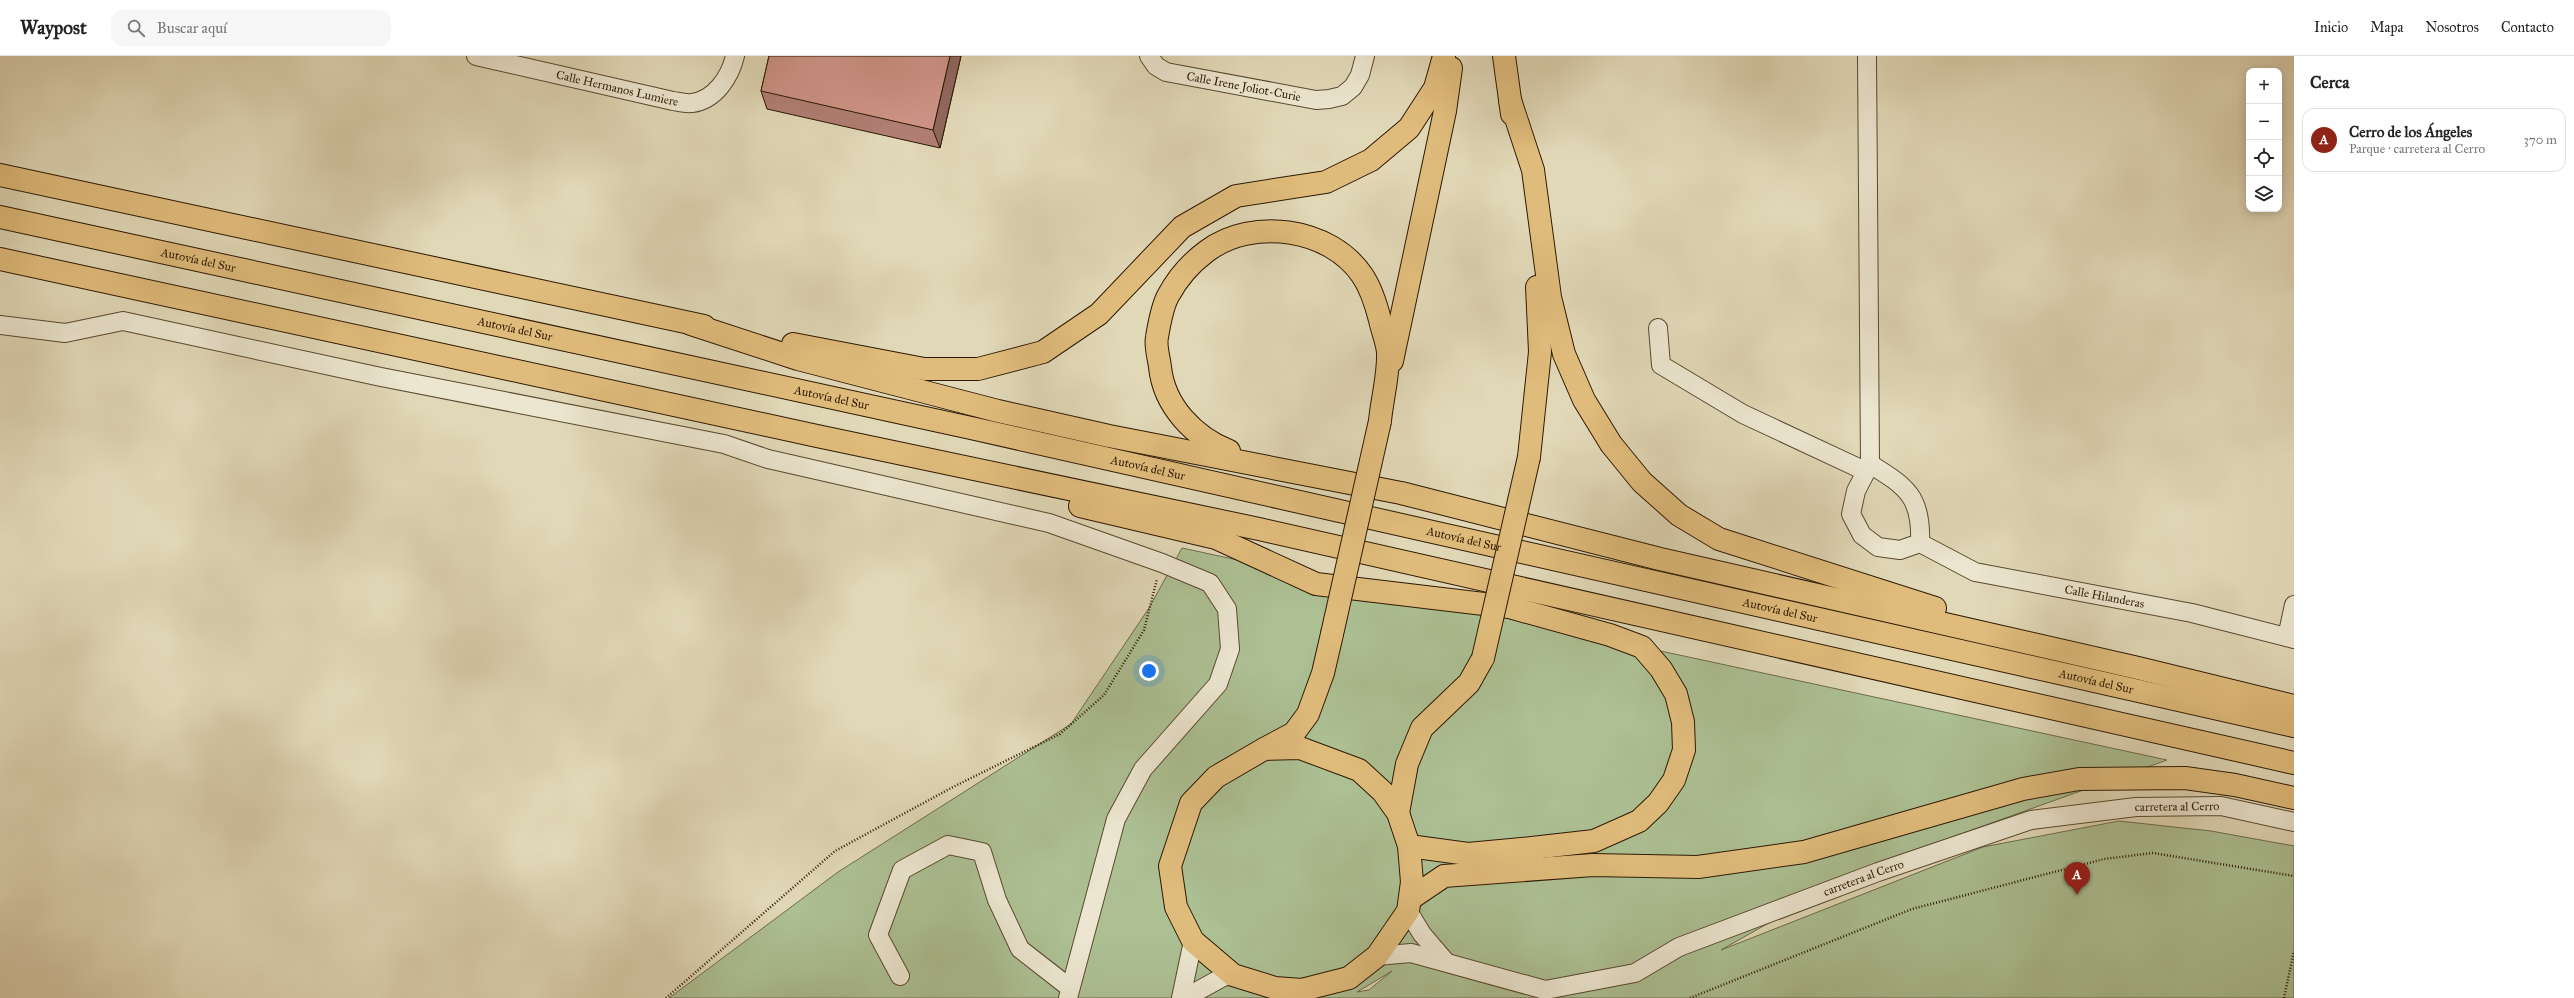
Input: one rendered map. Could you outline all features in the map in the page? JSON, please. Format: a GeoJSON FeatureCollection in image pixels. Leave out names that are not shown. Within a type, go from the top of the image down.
{"type":"FeatureCollection","features":[{"type":"Feature","properties":{"kind":"highway"},"geometry":{"type":"LineString","coordinates":[[0,176],[691,324],[924,370],[978,369],[1043,352],[1099,314],[1182,227],[1236,196],[1326,182],[1371,160],[1409,128],[1435,88],[1444,56]]}},
{"type":"Feature","properties":{"kind":"highway"},"geometry":{"type":"LineString","coordinates":[[1453,56],[1445,111],[1380,421],[1323,673],[1308,714],[1294,733],[1216,777],[1191,802],[1170,866],[1176,906],[1193,941],[1233,975],[1275,988],[1302,990],[1349,978],[1377,956],[1409,906],[1444,876],[1593,865],[1698,867],[1804,852],[2023,789],[2079,779],[2185,778],[2235,785],[2294,798]]}},
{"type":"Feature","properties":{"kind":"highway"},"geometry":{"type":"LineString","coordinates":[[1398,813],[1407,764],[1422,728],[1469,683],[1484,658],[1529,457],[1540,352],[1538,296],[1504,56]]}},
{"type":"Feature","properties":{"kind":"highway"},"geometry":{"type":"LineString","coordinates":[[1510,100],[1533,170],[1550,297],[1564,354],[1584,400],[1611,444],[1642,482],[1679,515],[1719,539],[1892,596],[1981,621],[2036,645]]}},
{"type":"Feature","properties":{"kind":"highway","name":"Autovía del Sur"},"geometry":{"type":"LineString","coordinates":[[0,217],[971,428],[2294,726]]}},
{"type":"Feature","properties":{"kind":"highway"},"geometry":{"type":"LineString","coordinates":[[1260,464],[1213,445],[1192,429],[1175,408],[1162,381],[1156,339],[1167,297],[1184,273],[1208,250],[1235,238],[1259,231],[1317,238],[1344,256],[1362,275],[1375,300],[1388,352],[1380,421]]}},
{"type":"Feature","properties":{"kind":"highway"},"geometry":{"type":"LineString","coordinates":[[0,259],[68,275],[817,436],[1266,530],[2294,764]]}},
{"type":"Feature","properties":{"kind":"highway"},"geometry":{"type":"LineString","coordinates":[[0,268],[68,275]]}},
{"type":"Feature","properties":{"kind":"highway"},"geometry":{"type":"LineString","coordinates":[[691,324],[798,359],[998,411],[1109,436],[1260,464],[1401,493],[1660,559],[2294,706]]}},
{"type":"Feature","properties":{"kind":"highway"},"geometry":{"type":"LineString","coordinates":[[817,436],[928,471],[1216,538],[1316,584],[1509,607],[1610,636],[1642,647],[1661,669],[1676,694],[1683,722],[1684,750],[1674,780],[1658,803],[1639,821],[1594,841],[1532,848],[1468,854],[1410,846]]}},
{"type":"Feature","properties":{"kind":"highway"},"geometry":{"type":"LineString","coordinates":[[1264,749],[1300,748],[1359,770],[1383,792],[1398,813],[1410,846],[1412,882],[1409,906]]}},
{"type":"Feature","properties":{"kind":"street","name":"Calle Hermanos Lumiere"},"geometry":{"type":"LineString","coordinates":[[476,56],[673,101],[692,103],[711,95],[726,81],[735,56]]}},
{"type":"Feature","properties":{"kind":"street","name":"Calle Irene Joliot-Curie"},"geometry":{"type":"LineString","coordinates":[[1149,57],[1156,66],[1166,72],[1316,100],[1342,96],[1353,87],[1360,75],[1365,56]]}},
{"type":"Feature","properties":{"kind":"street"},"geometry":{"type":"LineString","coordinates":[[1658,328],[1661,365],[1743,414],[1867,467],[1895,480],[1912,496],[1921,521],[1920,543],[1900,550],[1878,547],[1862,535],[1851,514],[1856,491],[1867,467],[1867,56]]}},
{"type":"Feature","properties":{"kind":"street"},"geometry":{"type":"LineString","coordinates":[[0,325],[65,333],[123,321],[381,377],[724,444],[768,459],[1049,523],[1162,563],[1210,583],[1227,609],[1230,649],[1218,684],[1143,769],[1116,819],[1069,993],[1020,949],[997,900],[982,852],[948,845],[902,870],[878,935],[900,976]]}},
{"type":"Feature","properties":{"kind":"street","name":"Calle Hilanderas"},"geometry":{"type":"LineString","coordinates":[[1920,543],[1975,572],[2192,613],[2291,638]]}},
{"type":"Feature","properties":{"kind":"street"},"geometry":{"type":"LineString","coordinates":[[2291,638],[2294,605]]}},
{"type":"Feature","properties":{"kind":"street","name":"carretera al Cerro"},"geometry":{"type":"LineString","coordinates":[[1377,956],[1411,953],[1545,990],[1635,973],[1679,947],[1878,872],[2031,820],[2136,807],[2221,806],[2294,822]]}},
{"type":"Feature","properties":{"kind":"street"},"geometry":{"type":"LineString","coordinates":[[1409,906],[1422,934],[1446,962]]}},
{"type":"Feature","properties":{"kind":"street"},"geometry":{"type":"LineString","coordinates":[[1181,998],[1193,941]]}},
{"type":"Feature","properties":{"kind":"street"},"geometry":{"type":"LineString","coordinates":[[1185,998],[1223,977],[1233,975]]}},
{"type":"Feature","properties":{"kind":"path"},"geometry":{"type":"LineString","coordinates":[[666,998],[835,851],[953,787],[1037,747],[1060,734],[1104,695],[1144,630],[1162,563]]}},
{"type":"Feature","properties":{"kind":"path"},"geometry":{"type":"LineString","coordinates":[[1690,998],[1912,909],[2104,859],[2153,853],[2294,876]]}},
{"type":"Feature","properties":{"kind":"path"},"geometry":{"type":"LineString","coordinates":[[2284,998],[2294,952]]}},
{"type":"Feature","properties":{"kind":"green space"},"geometry":{"type":"Polygon","coordinates":[[[1182,548],[2167,760],[1866,868],[1721,950],[1983,847],[2119,821],[2211,831],[2294,846],[2294,998],[669,998],[838,872],[1071,724],[1149,608],[1182,548]],[[1392,971],[1357,992],[1369,990],[1392,971]]]}},
{"type":"Feature","properties":{"kind":"building"},"geometry":{"type":"Polygon","coordinates":[[[769,56],[950,56],[933,130],[761,91],[769,56]]]}},
{"type":"Feature","properties":{"kind":"place","name":"Cerro de los Ángeles"},"geometry":{"type":"Point","coordinates":[2077,895]}}]}
